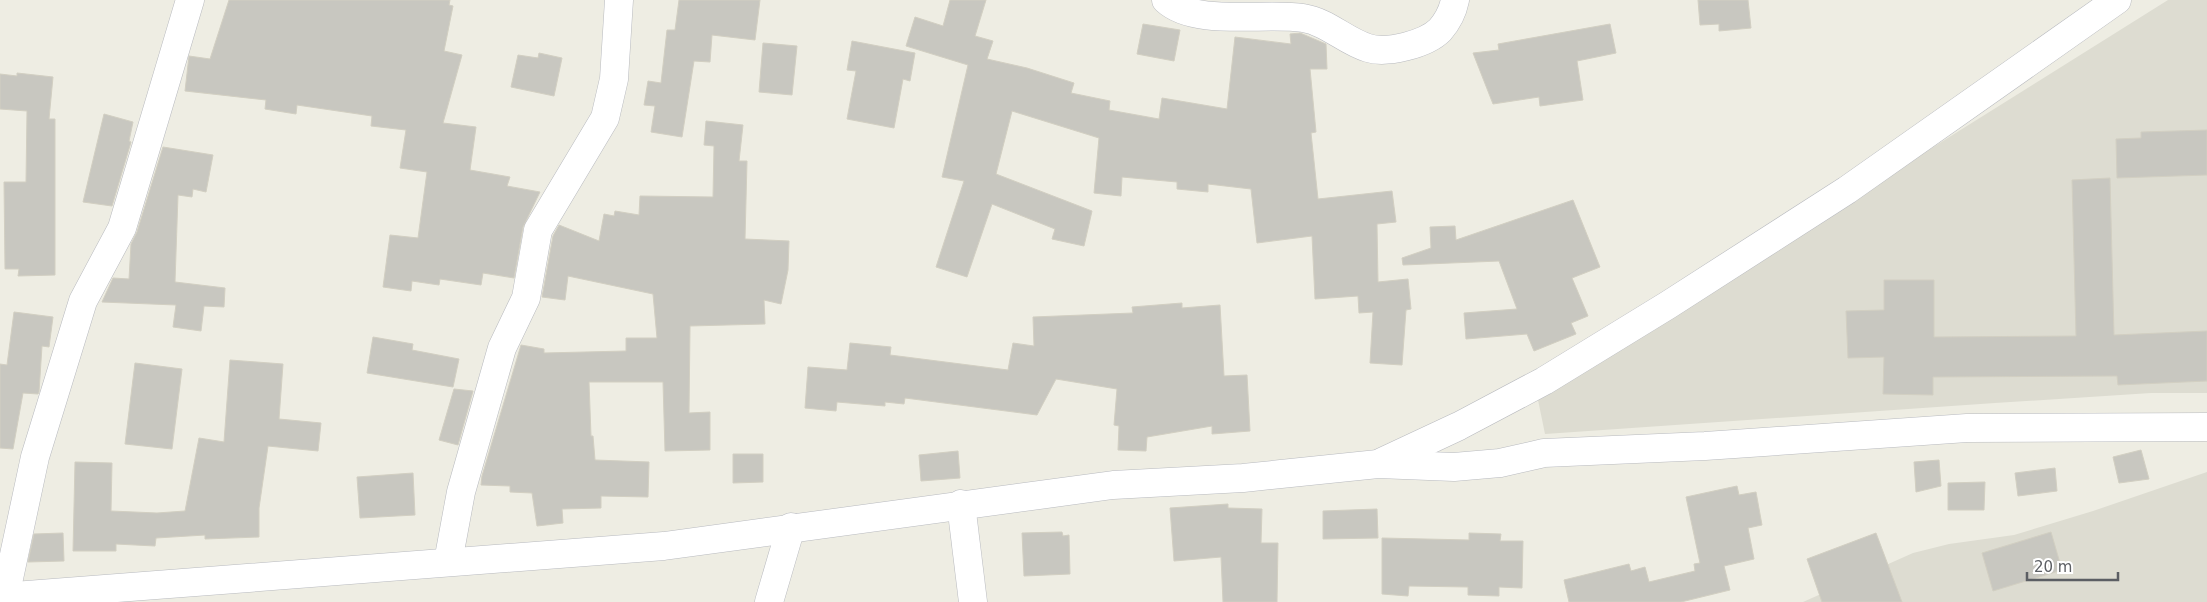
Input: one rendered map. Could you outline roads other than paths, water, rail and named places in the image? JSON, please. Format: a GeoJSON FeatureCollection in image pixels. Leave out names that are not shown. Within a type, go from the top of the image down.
{"type":"FeatureCollection","features":[{"type":"Feature","properties":{"kind":"street"},"geometry":{"type":"LineString","coordinates":[[190,0],[122,228],[83,301],[35,457],[3,597],[263,575],[664,546],[791,527],[1113,485],[1243,478],[1378,464],[1454,467],[1500,463],[1544,453],[1705,446],[1967,428],[2207,427]]}},
{"type":"Feature","properties":{"kind":"street"},"geometry":{"type":"LineString","coordinates":[[448,562],[461,492],[502,348],[526,298],[538,230],[605,118],[614,79],[619,0]]}},
{"type":"Feature","properties":{"kind":"street"},"geometry":{"type":"LineString","coordinates":[[1166,0],[1171,5],[1201,15],[1303,18],[1327,25],[1348,39],[1370,49],[1395,49],[1420,43],[1439,30],[1453,8],[1455,0]]}},
{"type":"Feature","properties":{"kind":"street"},"geometry":{"type":"LineString","coordinates":[[1378,464],[1460,426],[1544,381],[1668,305],[1847,190],[2117,0]]}},
{"type":"Feature","properties":{"kind":"street"},"geometry":{"type":"LineString","coordinates":[[961,504],[973,602]]}},
{"type":"Feature","properties":{"kind":"street"},"geometry":{"type":"LineString","coordinates":[[769,602],[791,527]]}}]}
